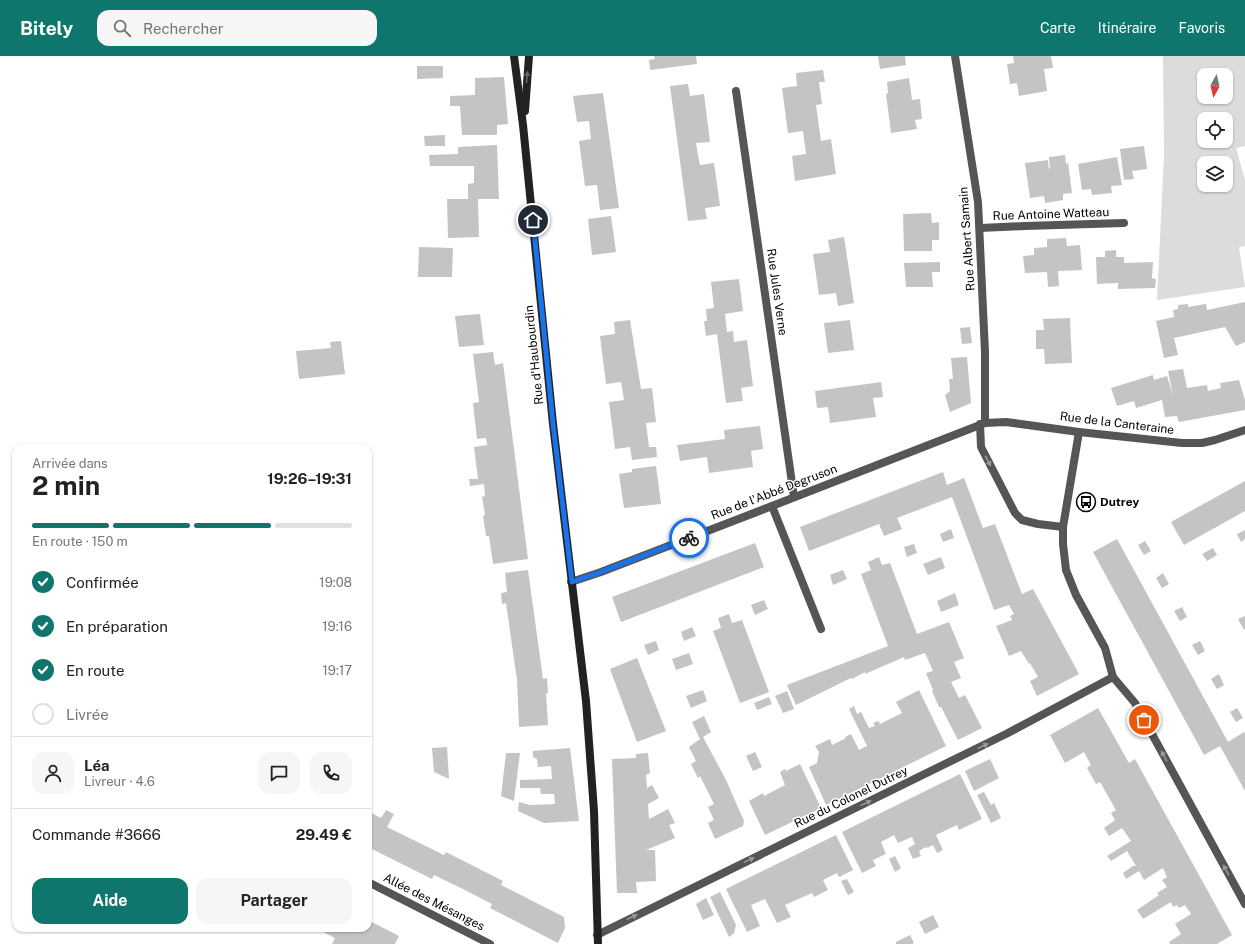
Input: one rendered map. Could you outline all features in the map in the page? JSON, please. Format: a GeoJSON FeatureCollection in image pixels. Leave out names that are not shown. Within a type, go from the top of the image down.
{"type":"FeatureCollection","features":[{"type":"Feature","properties":{"kind":"street","name":"Rue d'Haubourdin"},"geometry":{"type":"LineString","coordinates":[[514,56],[524,126],[550,401],[588,722],[595,848],[598,944]]}},
{"type":"Feature","properties":{"kind":"street","name":"Rue d'Haubourdin"},"geometry":{"type":"LineString","coordinates":[[524,126],[529,56]]}},
{"type":"Feature","properties":{"kind":"street","name":"Rue Albert Samain"},"geometry":{"type":"LineString","coordinates":[[955,56],[973,166],[980,228],[986,386],[981,447],[1015,513],[1022,520],[1038,524],[1063,527]]}},
{"type":"Feature","properties":{"kind":"street","name":"Rue Jules Verne"},"geometry":{"type":"LineString","coordinates":[[736,91],[794,497]]}},
{"type":"Feature","properties":{"kind":"street","name":"Rue Antoine Watteau"},"geometry":{"type":"LineString","coordinates":[[980,228],[1124,223]]}},
{"type":"Feature","properties":{"kind":"street","name":"Rue de la Canteraine"},"geometry":{"type":"LineString","coordinates":[[982,423],[1006,422],[1079,432],[1182,443],[1202,443],[1245,430]]}},
{"type":"Feature","properties":{"kind":"street","name":"Rue de l'Abbé Degruson"},"geometry":{"type":"LineString","coordinates":[[572,582],[772,506],[982,423]]}},
{"type":"Feature","properties":{"kind":"street"},"geometry":{"type":"LineString","coordinates":[[1079,432],[1063,527],[1064,561],[1069,579],[1105,648],[1113,677],[1135,703],[1245,904]]}},
{"type":"Feature","properties":{"kind":"street"},"geometry":{"type":"LineString","coordinates":[[772,506],[821,628]]}},
{"type":"Feature","properties":{"kind":"street","name":"Rue du Colonel Dutrey"},"geometry":{"type":"LineString","coordinates":[[598,935],[1019,728],[1113,677]]}},
{"type":"Feature","properties":{"kind":"street","name":"Allée des Mésanges"},"geometry":{"type":"LineString","coordinates":[[372,884],[490,944]]}},
{"type":"Feature","properties":{"kind":"shaded area"},"geometry":{"type":"Polygon","coordinates":[[[1163,56],[1245,56],[1245,146],[1236,148],[1245,180],[1245,246],[1239,247],[1245,287],[1157,300],[1164,156],[1163,56]]]}},
{"type":"Feature","properties":{"kind":"building"},"geometry":{"type":"Polygon","coordinates":[[[654,56],[696,56],[697,64],[650,70],[649,60],[655,59],[654,56]]]}},
{"type":"Feature","properties":{"kind":"building"},"geometry":{"type":"Polygon","coordinates":[[[878,56],[905,56],[906,65],[880,69],[878,56]]]}},
{"type":"Feature","properties":{"kind":"building"},"geometry":{"type":"Polygon","coordinates":[[[1013,56],[1051,56],[1053,68],[1044,69],[1047,91],[1019,96],[1017,83],[1010,84],[1007,64],[1014,63],[1013,56]]]}},
{"type":"Feature","properties":{"kind":"building"},"geometry":{"type":"Polygon","coordinates":[[[417,66],[443,66],[443,78],[417,79],[417,66]]]}},
{"type":"Feature","properties":{"kind":"building"},"geometry":{"type":"Polygon","coordinates":[[[823,70],[825,82],[819,82],[822,104],[816,105],[821,141],[831,139],[836,174],[795,181],[792,156],[806,154],[803,131],[788,133],[782,88],[797,86],[796,73],[823,70]]]}},
{"type":"Feature","properties":{"kind":"building"},"geometry":{"type":"Polygon","coordinates":[[[504,77],[508,124],[497,125],[497,135],[462,135],[460,106],[450,106],[450,96],[475,95],[475,78],[504,77]]]}},
{"type":"Feature","properties":{"kind":"building"},"geometry":{"type":"Polygon","coordinates":[[[909,78],[912,100],[920,99],[922,119],[915,120],[917,129],[891,133],[886,94],[888,93],[887,82],[909,78]]]}},
{"type":"Feature","properties":{"kind":"building"},"geometry":{"type":"Polygon","coordinates":[[[688,84],[690,96],[704,94],[710,142],[696,143],[700,165],[714,163],[720,206],[705,208],[707,219],[688,221],[670,86],[688,84]]]}},
{"type":"Feature","properties":{"kind":"building"},"geometry":{"type":"Polygon","coordinates":[[[603,93],[619,208],[600,210],[597,185],[585,186],[579,141],[591,139],[589,121],[577,122],[573,96],[603,93]]]}},
{"type":"Feature","properties":{"kind":"building"},"geometry":{"type":"Polygon","coordinates":[[[445,135],[445,146],[425,146],[424,136],[445,135]]]}},
{"type":"Feature","properties":{"kind":"building"},"geometry":{"type":"Polygon","coordinates":[[[497,145],[499,199],[478,199],[479,237],[448,238],[447,199],[468,199],[468,184],[474,183],[474,166],[430,166],[429,155],[458,154],[458,147],[497,145]]]}},
{"type":"Feature","properties":{"kind":"building"},"geometry":{"type":"Polygon","coordinates":[[[1144,146],[1147,169],[1132,171],[1134,179],[1124,180],[1120,149],[1144,146]]]}},
{"type":"Feature","properties":{"kind":"building"},"geometry":{"type":"Polygon","coordinates":[[[1065,155],[1066,164],[1068,163],[1072,193],[1063,194],[1063,200],[1045,203],[1044,196],[1030,198],[1025,163],[1048,160],[1049,169],[1049,157],[1065,155]]]}},
{"type":"Feature","properties":{"kind":"building"},"geometry":{"type":"Polygon","coordinates":[[[1117,157],[1122,185],[1111,186],[1112,193],[1092,195],[1091,189],[1082,190],[1078,164],[1117,157]]]}},
{"type":"Feature","properties":{"kind":"building"},"geometry":{"type":"Polygon","coordinates":[[[931,213],[932,223],[939,222],[939,240],[932,240],[932,251],[904,251],[903,214],[931,213]]]}},
{"type":"Feature","properties":{"kind":"building"},"geometry":{"type":"Polygon","coordinates":[[[611,216],[616,252],[592,255],[588,219],[611,216]]]}},
{"type":"Feature","properties":{"kind":"building"},"geometry":{"type":"Polygon","coordinates":[[[844,237],[854,303],[838,306],[836,293],[819,295],[813,254],[830,252],[828,240],[844,237]]]}},
{"type":"Feature","properties":{"kind":"building"},"geometry":{"type":"Polygon","coordinates":[[[1066,238],[1067,246],[1080,245],[1082,270],[1058,271],[1059,286],[1048,287],[1047,272],[1025,273],[1023,256],[1034,255],[1034,248],[1047,247],[1047,239],[1066,238]]]}},
{"type":"Feature","properties":{"kind":"building"},"geometry":{"type":"Polygon","coordinates":[[[419,247],[453,248],[452,277],[418,277],[419,247]]]}},
{"type":"Feature","properties":{"kind":"building"},"geometry":{"type":"Polygon","coordinates":[[[1116,250],[1116,257],[1124,257],[1124,263],[1153,262],[1152,278],[1156,279],[1155,288],[1118,289],[1118,283],[1097,284],[1096,257],[1105,257],[1105,251],[1116,250]]]}},
{"type":"Feature","properties":{"kind":"building"},"geometry":{"type":"Polygon","coordinates":[[[940,262],[940,272],[932,272],[933,287],[906,287],[904,263],[940,262]]]}},
{"type":"Feature","properties":{"kind":"building"},"geometry":{"type":"Polygon","coordinates":[[[739,279],[743,311],[725,314],[727,332],[733,331],[734,342],[747,340],[753,386],[741,388],[743,401],[726,403],[717,334],[706,336],[704,321],[707,321],[706,309],[714,308],[711,282],[739,279]]]}},
{"type":"Feature","properties":{"kind":"building"},"geometry":{"type":"Polygon","coordinates":[[[1245,302],[1245,342],[1236,346],[1225,327],[1174,338],[1178,355],[1164,358],[1156,321],[1174,317],[1173,310],[1178,309],[1178,305],[1188,304],[1188,307],[1206,304],[1207,310],[1245,302]]]}},
{"type":"Feature","properties":{"kind":"building"},"geometry":{"type":"Polygon","coordinates":[[[480,314],[484,345],[459,347],[455,316],[480,314]]]}},
{"type":"Feature","properties":{"kind":"building"},"geometry":{"type":"Polygon","coordinates":[[[1070,318],[1072,363],[1045,364],[1044,349],[1036,349],[1036,330],[1044,330],[1043,319],[1070,318]]]}},
{"type":"Feature","properties":{"kind":"building"},"geometry":{"type":"Polygon","coordinates":[[[630,320],[641,389],[652,388],[656,422],[646,423],[649,447],[656,447],[657,457],[632,460],[630,447],[615,449],[609,402],[624,400],[621,382],[606,384],[600,336],[615,334],[614,322],[630,320]]]}},
{"type":"Feature","properties":{"kind":"building"},"geometry":{"type":"Polygon","coordinates":[[[850,320],[854,350],[828,353],[824,323],[850,320]]]}},
{"type":"Feature","properties":{"kind":"building"},"geometry":{"type":"Polygon","coordinates":[[[970,327],[972,343],[962,344],[960,328],[970,327]]]}},
{"type":"Feature","properties":{"kind":"building"},"geometry":{"type":"Polygon","coordinates":[[[341,341],[345,374],[299,379],[296,351],[331,348],[330,342],[341,341]]]}},
{"type":"Feature","properties":{"kind":"building"},"geometry":{"type":"Polygon","coordinates":[[[493,352],[495,365],[503,363],[528,559],[493,564],[489,536],[486,536],[483,516],[485,515],[482,497],[485,496],[484,484],[470,486],[469,479],[478,479],[474,447],[487,445],[486,438],[477,439],[473,403],[479,402],[473,354],[493,352]]]}},
{"type":"Feature","properties":{"kind":"building"},"geometry":{"type":"Polygon","coordinates":[[[967,357],[971,403],[950,412],[945,395],[950,391],[949,379],[953,379],[951,358],[967,357]]]}},
{"type":"Feature","properties":{"kind":"building"},"geometry":{"type":"Polygon","coordinates":[[[1183,369],[1187,388],[1207,385],[1208,391],[1221,388],[1220,383],[1239,380],[1245,400],[1245,410],[1179,422],[1177,416],[1165,417],[1162,400],[1136,408],[1134,401],[1117,406],[1111,388],[1153,375],[1154,380],[1167,376],[1173,395],[1168,371],[1183,369]]]}},
{"type":"Feature","properties":{"kind":"building"},"geometry":{"type":"Polygon","coordinates":[[[881,382],[883,397],[873,398],[876,417],[830,423],[828,407],[817,408],[815,391],[881,382]]]}},
{"type":"Feature","properties":{"kind":"building"},"geometry":{"type":"Polygon","coordinates":[[[760,426],[763,449],[751,451],[753,467],[709,473],[707,457],[680,461],[677,445],[725,439],[724,430],[760,426]]]}},
{"type":"Feature","properties":{"kind":"building"},"geometry":{"type":"Polygon","coordinates":[[[656,466],[661,504],[624,508],[619,474],[632,472],[632,469],[656,466]]]}},
{"type":"Feature","properties":{"kind":"building"},"geometry":{"type":"Polygon","coordinates":[[[943,472],[947,485],[964,478],[983,528],[995,524],[1022,594],[1033,589],[1079,674],[1037,696],[1030,681],[1038,677],[1030,663],[1029,664],[1021,651],[1009,656],[996,626],[1012,620],[1010,616],[1014,614],[1009,605],[994,610],[952,497],[897,518],[902,529],[884,536],[879,524],[809,551],[800,527],[943,472]]]}},
{"type":"Feature","properties":{"kind":"building"},"geometry":{"type":"Polygon","coordinates":[[[1245,481],[1245,511],[1184,545],[1171,522],[1245,481]]]}},
{"type":"Feature","properties":{"kind":"building"},"geometry":{"type":"Polygon","coordinates":[[[951,529],[954,538],[943,542],[940,534],[951,529]]]}},
{"type":"Feature","properties":{"kind":"building"},"geometry":{"type":"Polygon","coordinates":[[[1245,530],[1245,539],[1241,542],[1237,534],[1245,530]]]}},
{"type":"Feature","properties":{"kind":"building"},"geometry":{"type":"Polygon","coordinates":[[[1117,539],[1228,742],[1244,732],[1245,791],[1220,746],[1204,755],[1093,552],[1117,539]]]}},
{"type":"Feature","properties":{"kind":"building"},"geometry":{"type":"Polygon","coordinates":[[[1145,541],[1151,551],[1144,555],[1138,545],[1145,541]]]}},
{"type":"Feature","properties":{"kind":"building"},"geometry":{"type":"Polygon","coordinates":[[[755,543],[764,567],[621,622],[612,597],[755,543]]]}},
{"type":"Feature","properties":{"kind":"building"},"geometry":{"type":"Polygon","coordinates":[[[914,544],[917,553],[907,557],[904,547],[914,544]]]}},
{"type":"Feature","properties":{"kind":"building"},"geometry":{"type":"Polygon","coordinates":[[[1213,548],[1217,555],[1207,561],[1202,554],[1213,548]]]}},
{"type":"Feature","properties":{"kind":"building"},"geometry":{"type":"Polygon","coordinates":[[[879,557],[882,565],[890,563],[917,634],[949,622],[964,658],[954,662],[961,678],[951,682],[959,698],[965,695],[982,728],[958,740],[941,707],[939,707],[932,691],[933,690],[926,673],[933,671],[925,653],[905,660],[904,657],[865,674],[865,672],[796,705],[787,685],[888,646],[861,574],[871,570],[868,562],[879,557]]]}},
{"type":"Feature","properties":{"kind":"building"},"geometry":{"type":"Polygon","coordinates":[[[941,557],[945,568],[928,575],[923,564],[941,557]]]}},
{"type":"Feature","properties":{"kind":"building"},"geometry":{"type":"Polygon","coordinates":[[[528,570],[543,679],[547,678],[548,693],[546,693],[548,725],[519,727],[517,680],[506,603],[502,604],[501,593],[507,592],[505,573],[528,570]]]}},
{"type":"Feature","properties":{"kind":"building"},"geometry":{"type":"Polygon","coordinates":[[[843,570],[847,579],[833,585],[830,575],[843,570]]]}},
{"type":"Feature","properties":{"kind":"building"},"geometry":{"type":"Polygon","coordinates":[[[1163,573],[1169,584],[1162,588],[1156,578],[1163,573]]]}},
{"type":"Feature","properties":{"kind":"building"},"geometry":{"type":"Polygon","coordinates":[[[955,593],[959,605],[941,612],[937,601],[955,593]]]}},
{"type":"Feature","properties":{"kind":"building"},"geometry":{"type":"Polygon","coordinates":[[[764,600],[768,609],[755,615],[751,605],[764,600]]]}},
{"type":"Feature","properties":{"kind":"building"},"geometry":{"type":"Polygon","coordinates":[[[1182,607],[1187,617],[1180,621],[1174,611],[1182,607]]]}},
{"type":"Feature","properties":{"kind":"building"},"geometry":{"type":"Polygon","coordinates":[[[729,614],[732,623],[742,620],[769,692],[740,703],[713,631],[721,628],[718,618],[729,614]]]}},
{"type":"Feature","properties":{"kind":"building"},"geometry":{"type":"Polygon","coordinates":[[[1245,616],[1245,629],[1244,630],[1238,619],[1245,616]]]}},
{"type":"Feature","properties":{"kind":"building"},"geometry":{"type":"Polygon","coordinates":[[[692,627],[696,636],[684,641],[681,632],[692,627]]]}},
{"type":"Feature","properties":{"kind":"building"},"geometry":{"type":"Polygon","coordinates":[[[656,641],[659,650],[648,655],[644,645],[656,641]]]}},
{"type":"Feature","properties":{"kind":"building"},"geometry":{"type":"Polygon","coordinates":[[[1200,641],[1205,651],[1198,655],[1192,645],[1200,641]]]}},
{"type":"Feature","properties":{"kind":"building"},"geometry":{"type":"Polygon","coordinates":[[[689,653],[693,664],[676,670],[672,659],[689,653]]]}},
{"type":"Feature","properties":{"kind":"building"},"geometry":{"type":"Polygon","coordinates":[[[637,658],[666,731],[637,742],[610,669],[637,658]]]}},
{"type":"Feature","properties":{"kind":"building"},"geometry":{"type":"Polygon","coordinates":[[[1219,674],[1224,685],[1217,689],[1211,679],[1219,674]]]}},
{"type":"Feature","properties":{"kind":"building"},"geometry":{"type":"Polygon","coordinates":[[[703,690],[707,701],[691,708],[686,696],[703,690]]]}},
{"type":"Feature","properties":{"kind":"building"},"geometry":{"type":"Polygon","coordinates":[[[919,690],[946,746],[826,805],[809,767],[817,763],[819,752],[815,746],[830,739],[832,745],[851,734],[859,750],[867,746],[849,709],[854,706],[857,714],[861,712],[869,728],[875,726],[873,723],[878,721],[880,724],[902,713],[896,702],[919,690]]]}},
{"type":"Feature","properties":{"kind":"building"},"geometry":{"type":"Polygon","coordinates":[[[787,691],[794,709],[783,713],[775,696],[787,691]]]}},
{"type":"Feature","properties":{"kind":"building"},"geometry":{"type":"Polygon","coordinates":[[[769,697],[772,704],[757,710],[754,703],[769,697]]]}},
{"type":"Feature","properties":{"kind":"building"},"geometry":{"type":"Polygon","coordinates":[[[1098,708],[1129,763],[1135,759],[1232,935],[1217,944],[1170,944],[1169,942],[1181,934],[1175,924],[1191,914],[1185,905],[1179,908],[1177,905],[1173,907],[1171,902],[1143,919],[1137,910],[1159,895],[1157,893],[1167,887],[1162,880],[1167,877],[1163,868],[1144,880],[1139,871],[1126,879],[1123,873],[1133,866],[1136,866],[1127,851],[1111,861],[1107,856],[1131,841],[1122,828],[1109,836],[1104,828],[1115,820],[1111,813],[1116,810],[1100,782],[1096,784],[1087,768],[1091,765],[1084,752],[1065,763],[1050,735],[1098,708]]]}},
{"type":"Feature","properties":{"kind":"building"},"geometry":{"type":"Polygon","coordinates":[[[1237,708],[1243,718],[1236,722],[1230,712],[1237,708]]]}},
{"type":"Feature","properties":{"kind":"building"},"geometry":{"type":"Polygon","coordinates":[[[704,716],[711,732],[703,737],[726,780],[744,821],[743,826],[715,839],[708,823],[714,820],[708,807],[714,804],[700,776],[698,778],[691,764],[696,761],[689,747],[700,739],[692,722],[704,716]]]}},
{"type":"Feature","properties":{"kind":"building"},"geometry":{"type":"Polygon","coordinates":[[[447,747],[449,779],[434,772],[432,748],[447,747]]]}},
{"type":"Feature","properties":{"kind":"building"},"geometry":{"type":"Polygon","coordinates":[[[570,748],[579,821],[544,823],[518,811],[519,802],[530,805],[555,804],[554,794],[541,794],[540,788],[520,788],[520,780],[552,779],[551,766],[538,767],[537,759],[533,757],[533,751],[570,748]]]}},
{"type":"Feature","properties":{"kind":"building"},"geometry":{"type":"Polygon","coordinates":[[[755,752],[762,767],[753,771],[746,756],[755,752]]]}},
{"type":"Feature","properties":{"kind":"building"},"geometry":{"type":"Polygon","coordinates":[[[506,753],[520,753],[514,801],[501,796],[506,753]]]}},
{"type":"Feature","properties":{"kind":"building"},"geometry":{"type":"Polygon","coordinates":[[[648,753],[650,773],[646,775],[647,788],[652,785],[659,798],[648,804],[649,819],[668,809],[675,823],[669,825],[675,838],[646,850],[655,850],[656,881],[636,882],[637,893],[617,893],[612,759],[636,758],[636,754],[648,753]]]}},
{"type":"Feature","properties":{"kind":"building"},"geometry":{"type":"Polygon","coordinates":[[[990,759],[999,778],[974,791],[965,771],[990,759]]]}},
{"type":"Feature","properties":{"kind":"building"},"geometry":{"type":"Polygon","coordinates":[[[800,764],[821,808],[765,835],[749,801],[763,793],[764,796],[785,785],[780,772],[785,769],[786,771],[800,764]]]}},
{"type":"Feature","properties":{"kind":"building"},"geometry":{"type":"Polygon","coordinates":[[[960,774],[982,819],[959,830],[957,825],[936,835],[943,850],[937,853],[933,845],[927,848],[926,847],[919,851],[921,856],[913,859],[908,848],[915,844],[912,837],[898,843],[894,835],[881,842],[886,854],[873,860],[876,866],[862,873],[842,832],[960,774]]]}},
{"type":"Feature","properties":{"kind":"building"},"geometry":{"type":"Polygon","coordinates":[[[984,792],[991,805],[994,803],[1001,818],[991,823],[977,795],[984,792]]]}},
{"type":"Feature","properties":{"kind":"building"},"geometry":{"type":"Polygon","coordinates":[[[386,810],[394,814],[387,827],[444,855],[446,852],[503,881],[501,885],[564,917],[565,928],[558,943],[490,908],[492,904],[463,889],[434,875],[432,879],[372,849],[372,813],[381,818],[386,810]]]}},
{"type":"Feature","properties":{"kind":"building"},"geometry":{"type":"Polygon","coordinates":[[[836,835],[853,870],[839,877],[837,873],[823,880],[828,890],[814,897],[812,893],[785,905],[791,917],[777,923],[765,899],[751,905],[760,926],[747,932],[726,889],[836,835]]]}},
{"type":"Feature","properties":{"kind":"building"},"geometry":{"type":"Polygon","coordinates":[[[895,856],[901,868],[895,872],[889,859],[895,856]]]}},
{"type":"Feature","properties":{"kind":"building"},"geometry":{"type":"Polygon","coordinates":[[[847,879],[854,892],[848,895],[841,881],[847,879]]]}},
{"type":"Feature","properties":{"kind":"building"},"geometry":{"type":"Polygon","coordinates":[[[720,892],[736,925],[734,933],[729,937],[710,897],[720,892]]]}},
{"type":"Feature","properties":{"kind":"building"},"geometry":{"type":"Polygon","coordinates":[[[706,898],[714,915],[703,920],[696,904],[706,898]]]}},
{"type":"Feature","properties":{"kind":"building"},"geometry":{"type":"Polygon","coordinates":[[[933,915],[939,927],[925,934],[919,922],[933,915]]]}},
{"type":"Feature","properties":{"kind":"building"},"geometry":{"type":"Polygon","coordinates":[[[372,922],[399,936],[395,944],[332,944],[335,938],[324,932],[372,932],[372,922]]]}},
{"type":"Feature","properties":{"kind":"building"},"geometry":{"type":"Polygon","coordinates":[[[910,935],[914,943],[896,944],[896,942],[910,935]]]}},
{"type":"Feature","properties":{"kind":"way so far"},"geometry":{"type":"LineString","coordinates":[[689,538],[980,424],[994,421],[1020,423],[1079,432],[1063,527],[1064,561],[1066,570],[1076,595],[1105,648],[1113,677],[1135,703],[1144,720]]}},
{"type":"Feature","properties":{"kind":"place","name":"Dutrey"},"geometry":{"type":"Point","coordinates":[1086,502]}},
{"type":"Feature","properties":{"kind":"route"},"geometry":{"type":"LineString","coordinates":[[533,220],[548,382],[572,582],[689,538]]}}]}
